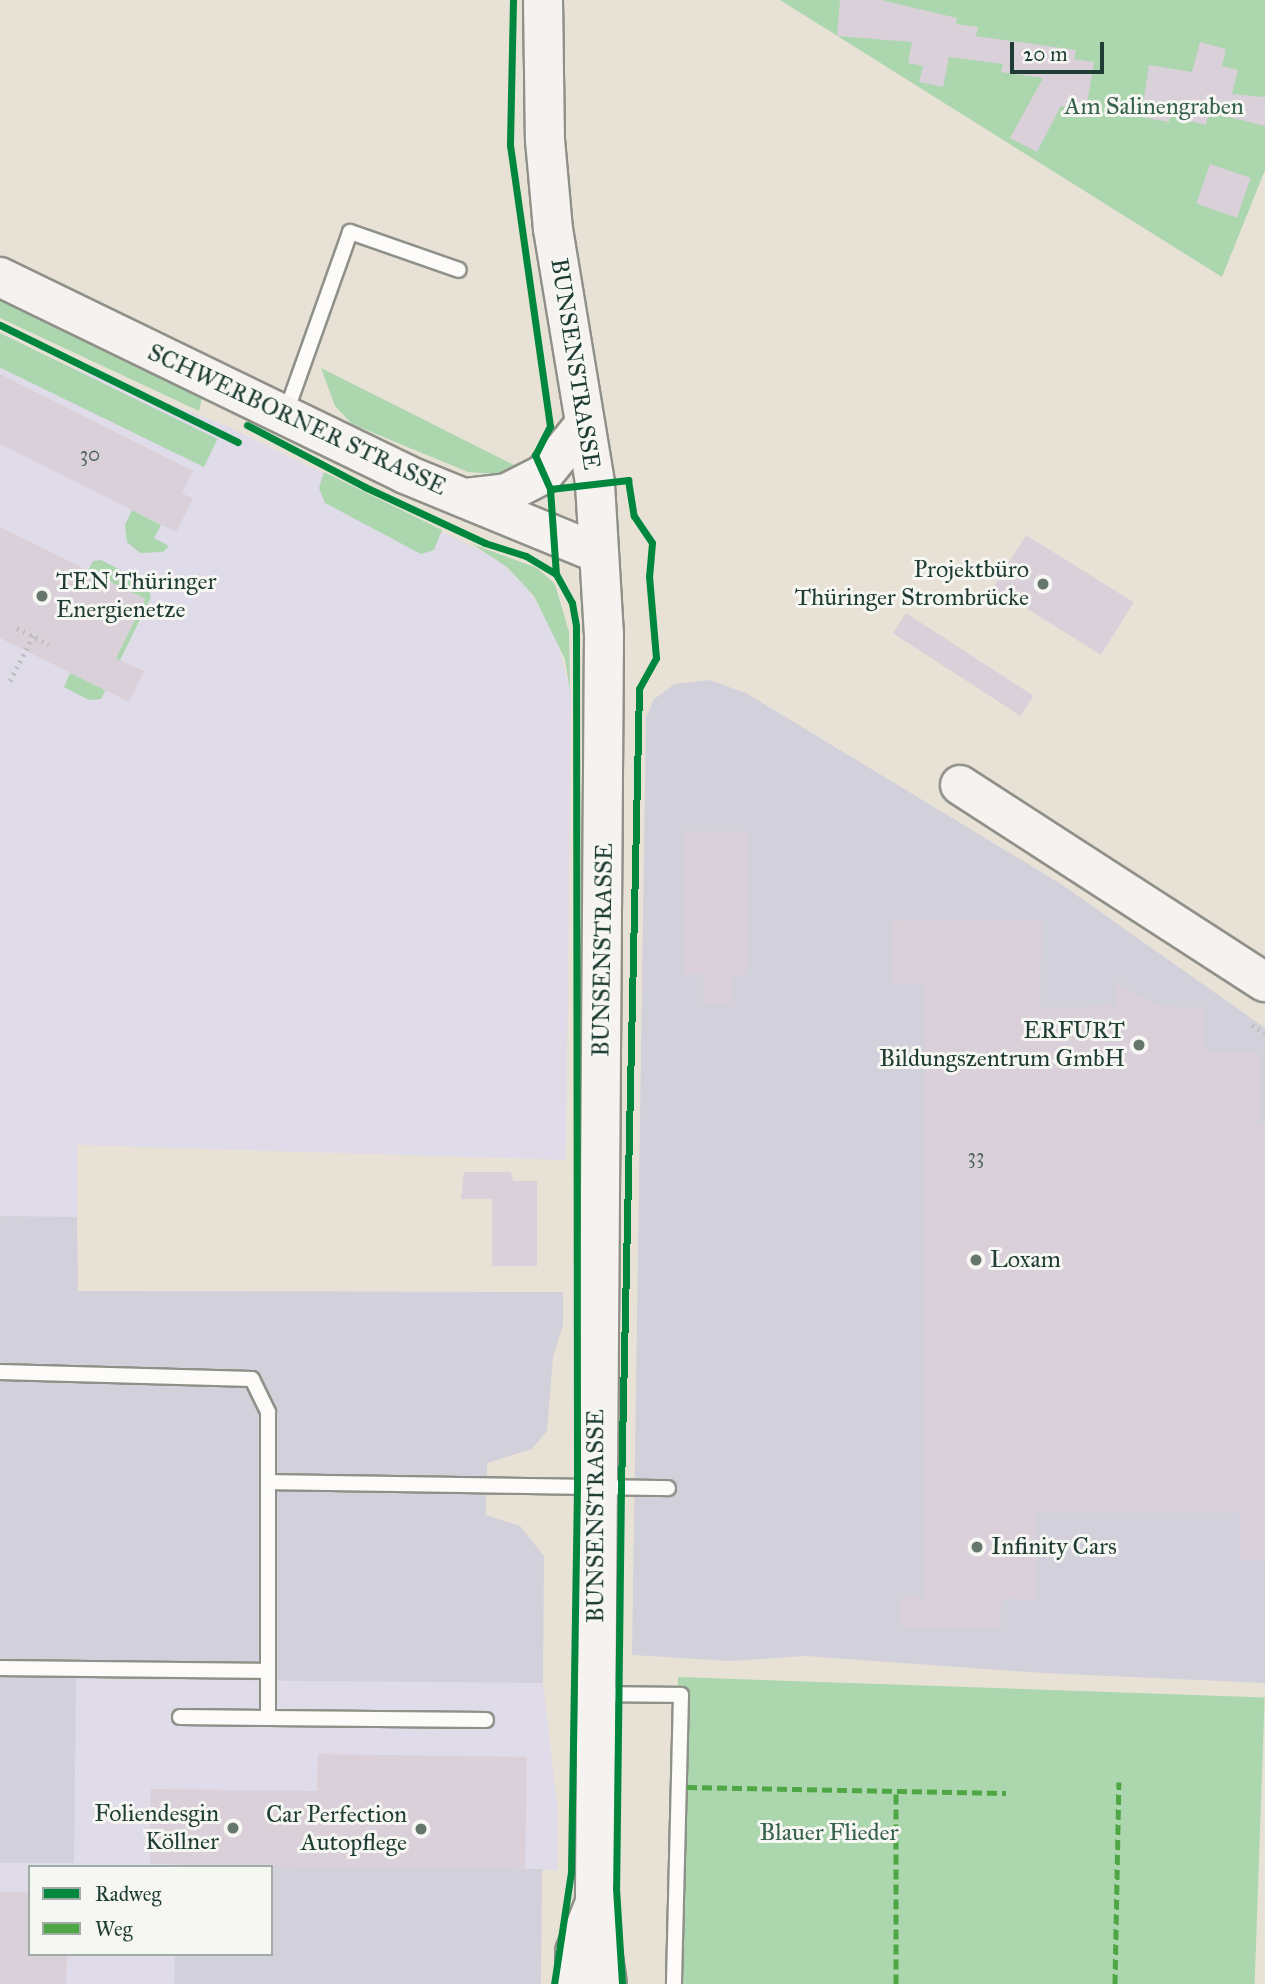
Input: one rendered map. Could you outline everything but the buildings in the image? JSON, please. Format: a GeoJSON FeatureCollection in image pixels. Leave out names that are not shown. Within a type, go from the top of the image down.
{"type":"FeatureCollection","features":[{"type":"Feature","properties":{"kind":"main road","name":"BUNSENSTRASSE"},"geometry":{"type":"LineString","coordinates":[[542,0],[545,140],[553,229],[595,484],[604,634],[590,854],[597,1694],[595,1903],[607,1984]]}},
{"type":"Feature","properties":{"kind":"main road","name":"SCHWERBORNER STRASSE"},"geometry":{"type":"LineString","coordinates":[[0,277],[285,416],[464,498],[598,552]]}},
{"type":"Feature","properties":{"kind":"main road"},"geometry":{"type":"LineString","coordinates":[[464,498],[507,493],[544,474],[584,425]]}},
{"type":"Feature","properties":{"kind":"main road"},"geometry":{"type":"LineString","coordinates":[[960,785],[1265,982]]}},
{"type":"Feature","properties":{"kind":"main road","name":"BUNSENSTRASSE"},"geometry":{"type":"LineString","coordinates":[[575,1984],[575,1952],[595,1903]]}},
{"type":"Feature","properties":{"kind":"lane"},"geometry":{"type":"LineString","coordinates":[[285,416],[350,232],[459,270]]}},
{"type":"Feature","properties":{"kind":"lane"},"geometry":{"type":"LineString","coordinates":[[0,1372],[252,1380],[268,1412],[268,1718]]}},
{"type":"Feature","properties":{"kind":"lane"},"geometry":{"type":"LineString","coordinates":[[270,1482],[668,1488]]}},
{"type":"Feature","properties":{"kind":"lane"},"geometry":{"type":"LineString","coordinates":[[0,1668],[268,1671]]}},
{"type":"Feature","properties":{"kind":"lane"},"geometry":{"type":"LineString","coordinates":[[597,1694],[681,1695],[674,1984]]}},
{"type":"Feature","properties":{"kind":"lane"},"geometry":{"type":"LineString","coordinates":[[180,1717],[486,1720]]}},
{"type":"Feature","properties":{"kind":"path"},"geometry":{"type":"LineString","coordinates":[[17,628],[49,644]]}},
{"type":"Feature","properties":{"kind":"path"},"geometry":{"type":"LineString","coordinates":[[10,681],[33,636]]}},
{"type":"Feature","properties":{"kind":"path"},"geometry":{"type":"LineString","coordinates":[[1252,1025],[1265,1033]]}},
{"type":"Feature","properties":{"kind":"shaded area"},"geometry":{"type":"Polygon","coordinates":[[[0,340],[227,426],[497,559],[527,587],[554,632],[571,691],[566,1160],[77,1145],[77,1217],[0,1217],[0,340]]]}},
{"type":"Feature","properties":{"kind":"shaded area"},"geometry":{"type":"Polygon","coordinates":[[[709,680],[746,693],[1061,884],[1265,1028],[1265,1683],[1043,1673],[805,1656],[731,1661],[632,1655],[646,717],[654,699],[675,684],[709,680]]]}},
{"type":"Feature","properties":{"kind":"shaded area"},"geometry":{"type":"Polygon","coordinates":[[[0,1216],[77,1217],[78,1291],[563,1292],[563,1325],[553,1357],[547,1431],[532,1449],[487,1463],[486,1515],[520,1526],[544,1556],[543,1683],[76,1679],[74,1863],[0,1863],[0,1216]]]}},
{"type":"Feature","properties":{"kind":"shaded area"},"geometry":{"type":"Polygon","coordinates":[[[75,1679],[543,1683],[557,1803],[558,1870],[273,1868],[273,1865],[28,1865],[28,1956],[175,1956],[174,1984],[0,1984],[0,1863],[74,1863],[75,1679]]]}},
{"type":"Feature","properties":{"kind":"shaded area"},"geometry":{"type":"Polygon","coordinates":[[[273,1865],[542,1869],[541,1984],[174,1984],[175,1956],[273,1956],[273,1865]]]}},
{"type":"Feature","properties":{"kind":"green space","name":"Am Salinengraben"},"geometry":{"type":"Polygon","coordinates":[[[780,0],[1265,0],[1265,170],[1222,277],[780,0]]]}},
{"type":"Feature","properties":{"kind":"green space"},"geometry":{"type":"Polygon","coordinates":[[[0,300],[202,398],[199,411],[0,318],[0,300]]]}},
{"type":"Feature","properties":{"kind":"green space"},"geometry":{"type":"Polygon","coordinates":[[[0,333],[218,439],[204,467],[0,367],[0,333]]]}},
{"type":"Feature","properties":{"kind":"green space"},"geometry":{"type":"Polygon","coordinates":[[[321,368],[522,469],[497,474],[468,472],[352,424],[335,406],[321,368]]]}},
{"type":"Feature","properties":{"kind":"green space"},"geometry":{"type":"Polygon","coordinates":[[[324,472],[442,530],[434,550],[421,554],[325,503],[319,488],[324,472]]]}},
{"type":"Feature","properties":{"kind":"green space"},"geometry":{"type":"Polygon","coordinates":[[[132,510],[161,525],[154,538],[169,546],[163,552],[140,553],[127,542],[125,525],[132,510]]]}},
{"type":"Feature","properties":{"kind":"green space"},"geometry":{"type":"Polygon","coordinates":[[[472,544],[537,568],[555,584],[569,632],[570,692],[565,659],[534,596],[507,567],[472,544]]]}},
{"type":"Feature","properties":{"kind":"green space"},"geometry":{"type":"Polygon","coordinates":[[[101,560],[147,584],[151,597],[101,699],[89,700],[64,687],[70,673],[101,688],[145,599],[88,571],[93,561],[101,560]]]}},
{"type":"Feature","properties":{"kind":"green space","name":"Blauer Flieder"},"geometry":{"type":"Polygon","coordinates":[[[678,1677],[1265,1697],[1255,1984],[667,1984],[678,1677]]]}},
{"type":"Feature","properties":{"kind":"marked path"},"geometry":{"type":"LineString","coordinates":[[1115,1984],[1119,1782]]}},
{"type":"Feature","properties":{"kind":"marked path"},"geometry":{"type":"LineString","coordinates":[[687,1787],[1006,1793]]}},
{"type":"Feature","properties":{"kind":"marked path"},"geometry":{"type":"LineString","coordinates":[[896,1792],[896,1984]]}},
{"type":"Feature","properties":{"kind":"cycle path"},"geometry":{"type":"LineString","coordinates":[[513,0],[510,145],[550,426],[535,455],[550,489],[556,574],[572,603],[576,626],[577,1488],[571,1872],[554,1984]]}},
{"type":"Feature","properties":{"kind":"cycle path"},"geometry":{"type":"LineString","coordinates":[[0,325],[238,442]]}},
{"type":"Feature","properties":{"kind":"cycle path"},"geometry":{"type":"LineString","coordinates":[[247,425],[365,487],[485,543],[526,556],[556,574]]}},
{"type":"Feature","properties":{"kind":"cycle path"},"geometry":{"type":"LineString","coordinates":[[550,489],[628,480],[634,516],[652,543],[649,576],[656,658],[639,689],[621,1487],[616,1888],[622,1984]]}},
{"type":"Feature","properties":{"kind":"place","name":"Projektbüro Thüringer Strombrücke"},"geometry":{"type":"Point","coordinates":[1043,584]}},
{"type":"Feature","properties":{"kind":"place","name":"TEN Thüringer Energienetze"},"geometry":{"type":"Point","coordinates":[42,596]}},
{"type":"Feature","properties":{"kind":"place","name":"ERFURT Bildungszentrum GmbH"},"geometry":{"type":"Point","coordinates":[1139,1045]}},
{"type":"Feature","properties":{"kind":"place","name":"Loxam"},"geometry":{"type":"Point","coordinates":[976,1260]}},
{"type":"Feature","properties":{"kind":"place","name":"Infinity Cars"},"geometry":{"type":"Point","coordinates":[977,1547]}},
{"type":"Feature","properties":{"kind":"place","name":"Foliendesgin Köllner"},"geometry":{"type":"Point","coordinates":[233,1828]}},
{"type":"Feature","properties":{"kind":"place","name":"Car Perfection Autopflege"},"geometry":{"type":"Point","coordinates":[421,1829]}}]}
